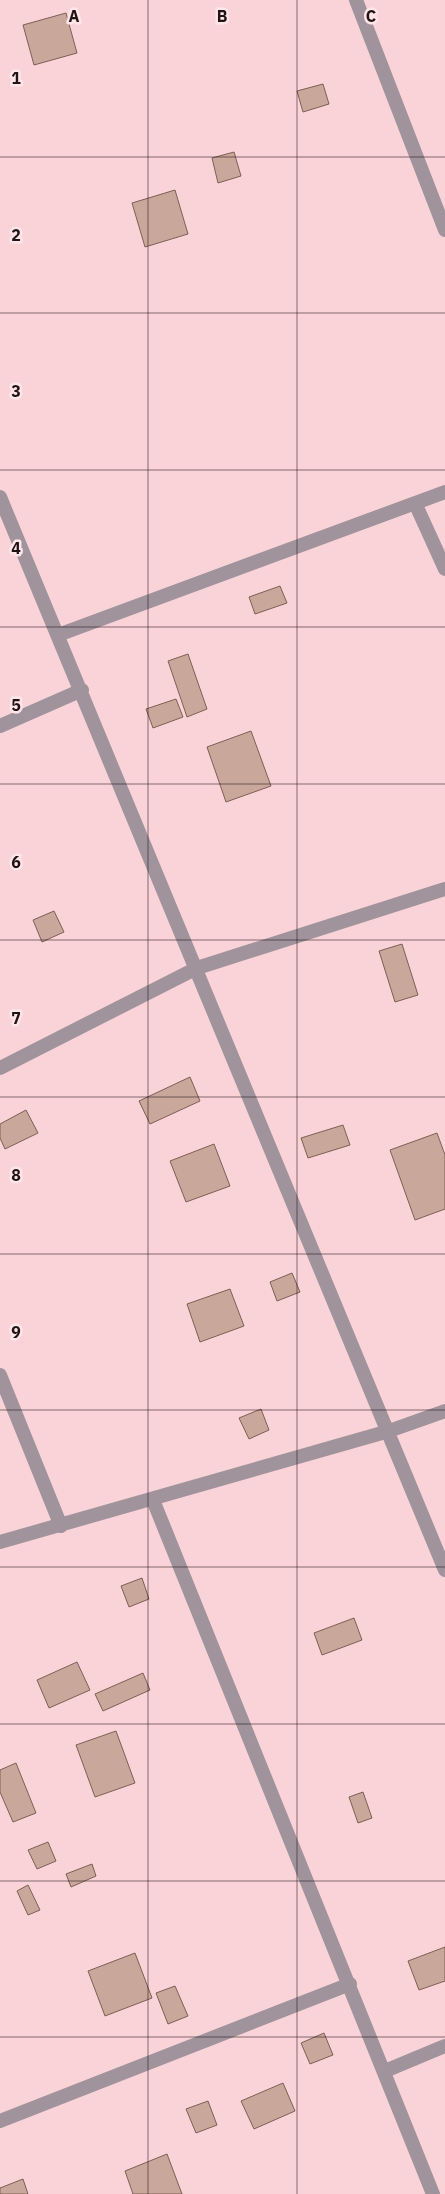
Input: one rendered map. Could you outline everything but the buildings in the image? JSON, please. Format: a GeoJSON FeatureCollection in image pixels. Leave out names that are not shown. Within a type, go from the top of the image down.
{"type":"FeatureCollection","features":[{"type":"Feature","properties":{"kind":"street"},"geometry":{"type":"LineString","coordinates":[[356,0],[445,230]]}},
{"type":"Feature","properties":{"kind":"street"},"geometry":{"type":"LineString","coordinates":[[58,635],[445,492]]}},
{"type":"Feature","properties":{"kind":"street"},"geometry":{"type":"LineString","coordinates":[[0,497],[82,690],[445,1570]]}},
{"type":"Feature","properties":{"kind":"street"},"geometry":{"type":"LineString","coordinates":[[415,503],[445,569]]}},
{"type":"Feature","properties":{"kind":"street"},"geometry":{"type":"LineString","coordinates":[[0,726],[82,690]]}},
{"type":"Feature","properties":{"kind":"street"},"geometry":{"type":"LineString","coordinates":[[0,1068],[197,968],[445,889]]}},
{"type":"Feature","properties":{"kind":"street"},"geometry":{"type":"LineString","coordinates":[[0,1375],[61,1526]]}},
{"type":"Feature","properties":{"kind":"street"},"geometry":{"type":"LineString","coordinates":[[0,1542],[153,1500],[389,1431],[445,1411]]}},
{"type":"Feature","properties":{"kind":"street"},"geometry":{"type":"LineString","coordinates":[[153,1500],[350,1984],[433,2194]]}},
{"type":"Feature","properties":{"kind":"street"},"geometry":{"type":"LineString","coordinates":[[0,2120],[350,1984]]}},
{"type":"Feature","properties":{"kind":"street"},"geometry":{"type":"LineString","coordinates":[[385,2071],[445,2046]]}}]}
